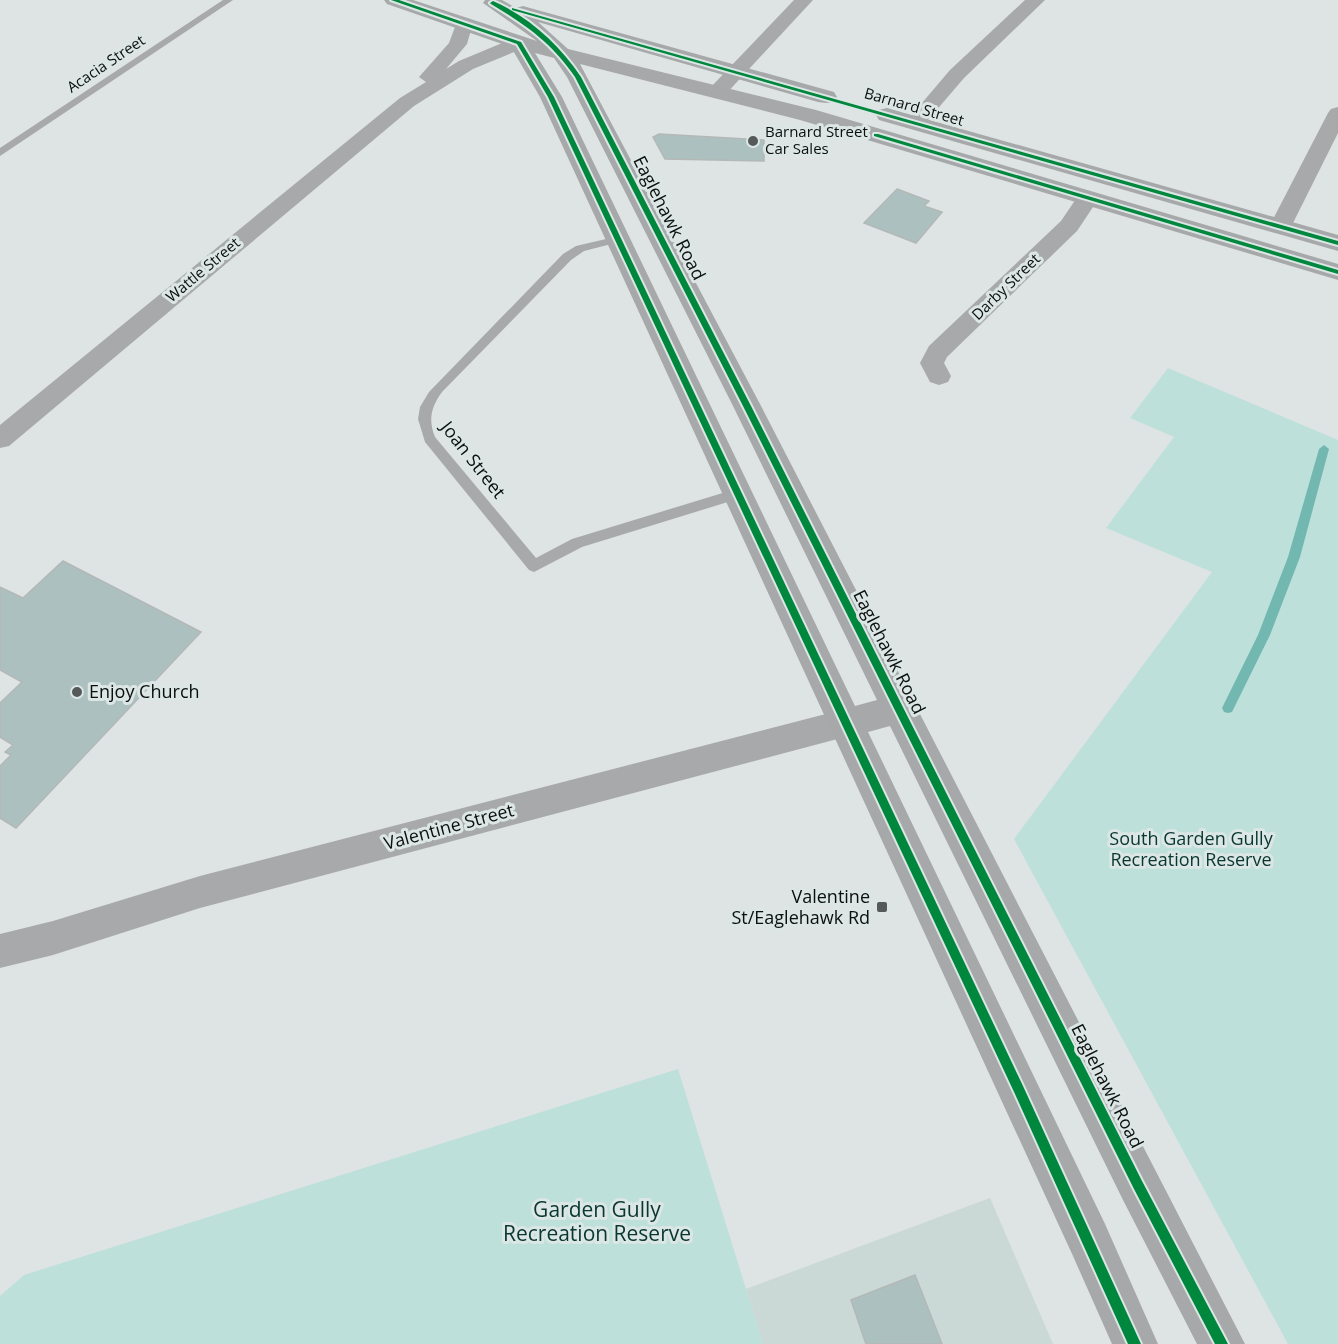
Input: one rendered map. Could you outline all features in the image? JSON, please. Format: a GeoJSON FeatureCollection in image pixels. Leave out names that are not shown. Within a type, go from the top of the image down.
{"type":"FeatureCollection","features":[{"type":"Feature","properties":{"kind":"main road"},"geometry":{"type":"LineString","coordinates":[[394,0],[519,43],[670,79],[808,116],[1338,272]]}},
{"type":"Feature","properties":{"kind":"main road","name":"Barnard Street"},"geometry":{"type":"LineString","coordinates":[[487,2],[1338,243]]}},
{"type":"Feature","properties":{"kind":"main road","name":"Eaglehawk Road"},"geometry":{"type":"LineString","coordinates":[[487,2],[535,28],[606,97],[747,404],[1138,1185],[1222,1344]]}},
{"type":"Feature","properties":{"kind":"main road"},"geometry":{"type":"LineString","coordinates":[[519,43],[551,97],[619,239],[1034,1122],[1135,1344]]}},
{"type":"Feature","properties":{"kind":"main road"},"geometry":{"type":"LineString","coordinates":[[606,97],[634,82],[670,79]]}},
{"type":"Feature","properties":{"kind":"main road"},"geometry":{"type":"LineString","coordinates":[[1269,252],[1280,227]]}},
{"type":"Feature","properties":{"kind":"main road","name":"Valentine Street"},"geometry":{"type":"LineString","coordinates":[[845,723],[899,709]]}},
{"type":"Feature","properties":{"kind":"street"},"geometry":{"type":"LineString","coordinates":[[717,92],[804,0]]}},
{"type":"Feature","properties":{"kind":"street"},"geometry":{"type":"LineString","coordinates":[[915,123],[933,98],[961,68],[1036,0]]}},
{"type":"Feature","properties":{"kind":"street","name":"Wattle Street"},"geometry":{"type":"LineString","coordinates":[[407,102],[458,44],[464,23]]}},
{"type":"Feature","properties":{"kind":"street","name":"Wattle Street"},"geometry":{"type":"LineString","coordinates":[[0,440],[407,102],[466,65],[519,43]]}},
{"type":"Feature","properties":{"kind":"street"},"geometry":{"type":"LineString","coordinates":[[1280,227],[1338,113]]}},
{"type":"Feature","properties":{"kind":"street","name":"Darby Street"},"geometry":{"type":"LineString","coordinates":[[939,376],[932,363],[938,352],[1069,226],[1088,198]]}},
{"type":"Feature","properties":{"kind":"street","name":"Valentine Street"},"geometry":{"type":"LineString","coordinates":[[0,951],[230,884],[845,723]]}},
{"type":"Feature","properties":{"kind":"lane","name":"Acacia Street"},"geometry":{"type":"LineString","coordinates":[[0,153],[229,0]]}},
{"type":"Feature","properties":{"kind":"lane","name":"Joan Street"},"geometry":{"type":"LineString","coordinates":[[619,239],[580,248],[567,257],[438,389],[426,404],[424,427],[430,439],[534,566],[578,543],[739,493]]}},
{"type":"Feature","properties":{"kind":"shaded area"},"geometry":{"type":"Polygon","coordinates":[[[990,1198],[1053,1344],[763,1344],[746,1289],[990,1198]]]}},
{"type":"Feature","properties":{"kind":"green space","name":"South Garden Gully Recreation Reserve"},"geometry":{"type":"Polygon","coordinates":[[[1168,368],[1338,440],[1338,1344],[1288,1344],[1014,839],[1212,572],[1106,528],[1174,437],[1130,418],[1168,368]]]}},
{"type":"Feature","properties":{"kind":"green space","name":"Garden Gully Recreation Reserve"},"geometry":{"type":"Polygon","coordinates":[[[678,1069],[763,1344],[0,1344],[0,1296],[24,1275],[678,1069]]]}},
{"type":"Feature","properties":{"kind":"building"},"geometry":{"type":"Polygon","coordinates":[[[659,134],[764,140],[764,161],[665,159],[653,137],[659,134]]]}},
{"type":"Feature","properties":{"kind":"building"},"geometry":{"type":"Polygon","coordinates":[[[897,189],[929,201],[924,206],[942,212],[916,243],[864,223],[897,189]]]}},
{"type":"Feature","properties":{"kind":"building","name":"Enjoy Church"},"geometry":{"type":"Polygon","coordinates":[[[63,561],[201,632],[16,828],[0,818],[0,766],[11,755],[5,752],[13,745],[0,737],[0,703],[22,682],[0,670],[0,587],[23,598],[63,561]]]}},
{"type":"Feature","properties":{"kind":"building"},"geometry":{"type":"Polygon","coordinates":[[[915,1275],[942,1344],[866,1344],[851,1300],[915,1275]]]}},
{"type":"Feature","properties":{"kind":"waterway"},"geometry":{"type":"LineString","coordinates":[[1228,708],[1264,635],[1294,557],[1324,449]]}},
{"type":"Feature","properties":{"kind":"cycle path"},"geometry":{"type":"LineString","coordinates":[[394,0],[519,43],[551,97],[1019,1090],[1135,1344]]}},
{"type":"Feature","properties":{"kind":"cycle path"},"geometry":{"type":"LineString","coordinates":[[493,3],[541,34],[560,52],[578,77],[746,404],[1138,1185],[1222,1344]]}},
{"type":"Feature","properties":{"kind":"cycle path"},"geometry":{"type":"LineString","coordinates":[[514,9],[1338,243]]}},
{"type":"Feature","properties":{"kind":"cycle path"},"geometry":{"type":"LineString","coordinates":[[876,135],[1338,272]]}},
{"type":"Feature","properties":{"kind":"place","name":"Barnard Street Car Sales"},"geometry":{"type":"Point","coordinates":[753,141]}},
{"type":"Feature","properties":{"kind":"place","name":"Enjoy Church"},"geometry":{"type":"Point","coordinates":[77,692]}},
{"type":"Feature","properties":{"kind":"place","name":"Valentine St/Eaglehawk Rd"},"geometry":{"type":"Point","coordinates":[882,907]}}]}
